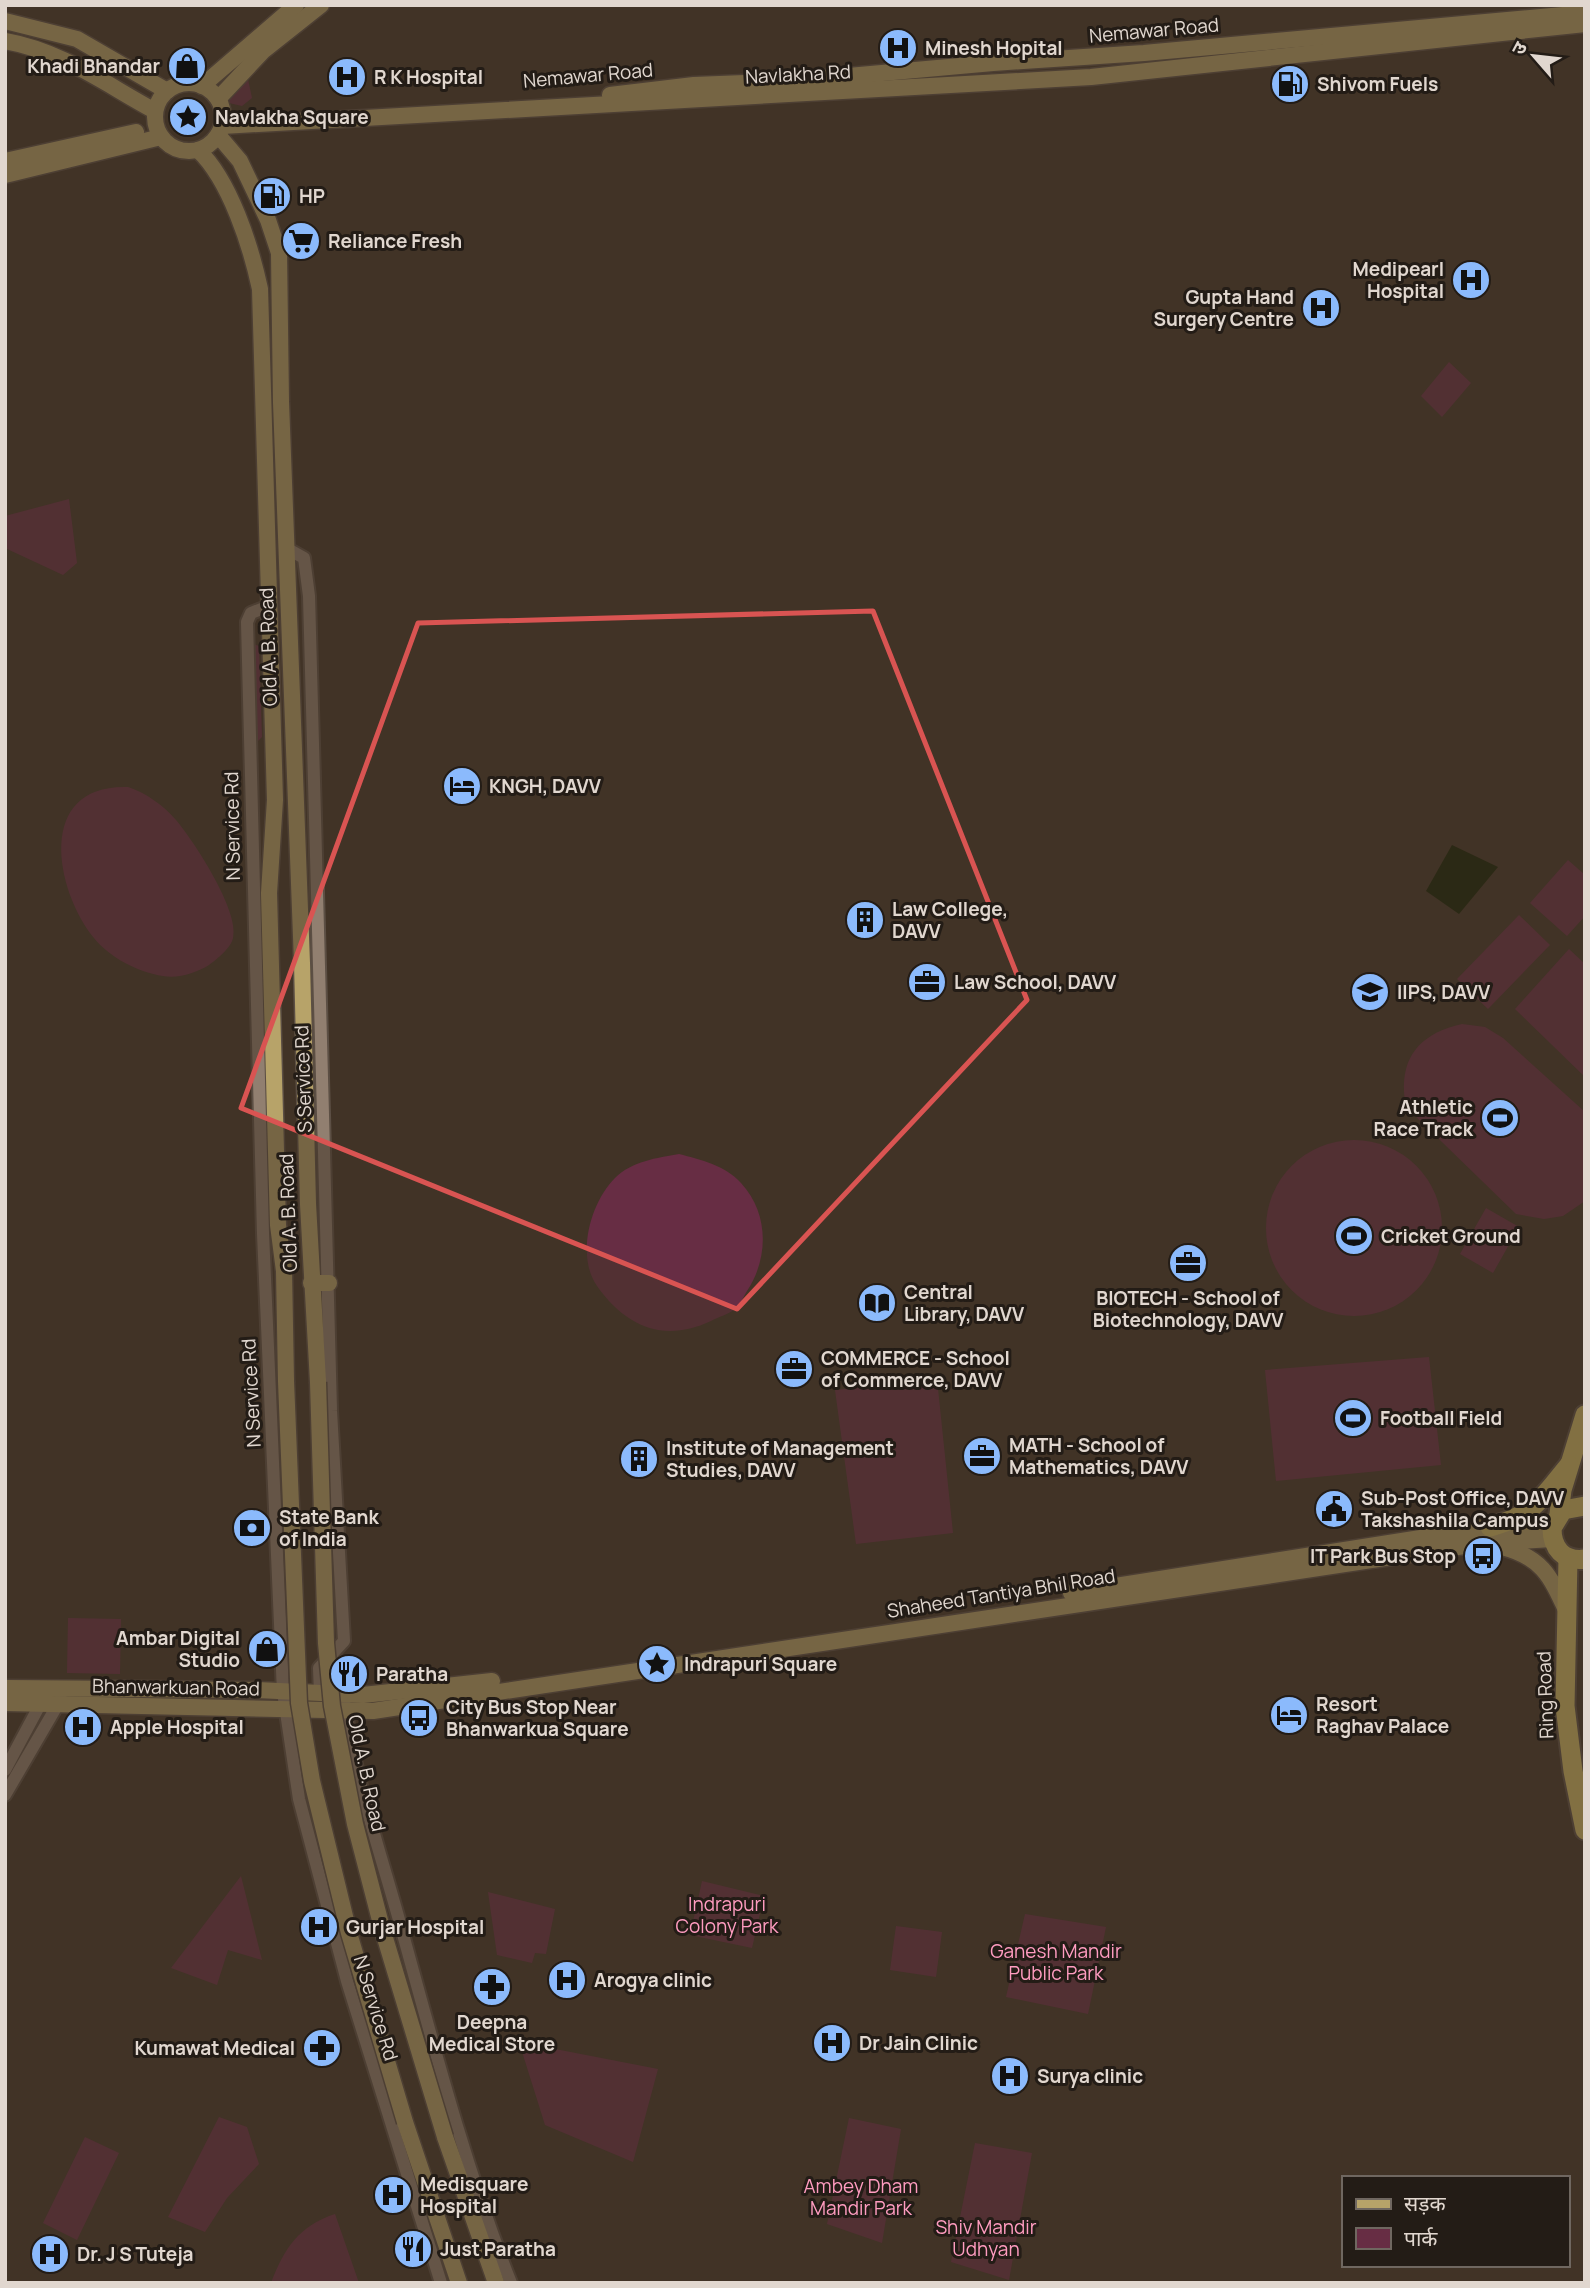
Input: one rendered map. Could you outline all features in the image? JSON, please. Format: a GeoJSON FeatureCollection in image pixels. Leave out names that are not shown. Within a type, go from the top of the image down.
{"type":"FeatureCollection","features":[{"type":"Feature","properties":{"kind":"highway"},"geometry":{"type":"LineString","coordinates":[[1576,1558],[1558,1550],[1554,1527],[1585,1415]]}},
{"type":"Feature","properties":{"kind":"highway"},"geometry":{"type":"LineString","coordinates":[[1487,1535],[1519,1519],[1541,1499],[1569,1465]]}},
{"type":"Feature","properties":{"kind":"highway"},"geometry":{"type":"LineString","coordinates":[[1554,1527],[1569,1508],[1585,1506]]}},
{"type":"Feature","properties":{"kind":"highway","name":"Ring Road"},"geometry":{"type":"LineString","coordinates":[[1576,1558],[1566,1610],[1565,1706],[1573,1771],[1585,1830]]}},
{"type":"Feature","properties":{"kind":"main road"},"geometry":{"type":"LineString","coordinates":[[202,86],[296,5]]}},
{"type":"Feature","properties":{"kind":"main road"},"geometry":{"type":"LineString","coordinates":[[135,72],[202,86],[222,94],[263,51],[321,5]]}},
{"type":"Feature","properties":{"kind":"main road","name":"Nemawar Road"},"geometry":{"type":"LineString","coordinates":[[226,127],[694,85],[793,81],[993,62],[1144,53],[1585,13]]}},
{"type":"Feature","properties":{"kind":"main road"},"geometry":{"type":"LineString","coordinates":[[5,21],[77,39],[167,91]]}},
{"type":"Feature","properties":{"kind":"main road","name":"Navlakha Rd"},"geometry":{"type":"LineString","coordinates":[[226,127],[1091,77],[1585,24]]}},
{"type":"Feature","properties":{"kind":"main road"},"geometry":{"type":"LineString","coordinates":[[5,41],[44,50],[89,71],[148,107],[152,132],[177,150],[198,150],[226,127]]}},
{"type":"Feature","properties":{"kind":"main road"},"geometry":{"type":"LineString","coordinates":[[148,107],[167,91],[184,83]]}},
{"type":"Feature","properties":{"kind":"main road","name":"Old A. B. Road"},"geometry":{"type":"LineString","coordinates":[[222,94],[226,127],[268,220],[279,253],[308,1204],[318,1382],[326,1643],[331,1706],[355,1825],[382,1928],[445,2137],[464,2171],[496,2283]]}},
{"type":"Feature","properties":{"kind":"main road"},"geometry":{"type":"LineString","coordinates":[[121,147],[152,132]]}},
{"type":"Feature","properties":{"kind":"main road"},"geometry":{"type":"LineString","coordinates":[[5,162],[152,132]]}},
{"type":"Feature","properties":{"kind":"main road"},"geometry":{"type":"LineString","coordinates":[[5,175],[121,147],[154,144],[192,159],[227,195]]}},
{"type":"Feature","properties":{"kind":"main road","name":"Old A. B. Road"},"geometry":{"type":"LineString","coordinates":[[198,150],[209,160],[227,195],[251,250],[260,289],[275,800],[269,893],[278,1225],[284,1271],[295,1653],[302,1716],[312,1781],[349,1933],[405,2122],[414,2174],[459,2283]]}},
{"type":"Feature","properties":{"kind":"main road"},"geometry":{"type":"LineString","coordinates":[[311,1283],[329,1283]]}},
{"type":"Feature","properties":{"kind":"main road"},"geometry":{"type":"LineString","coordinates":[[1487,1535],[1554,1527]]}},
{"type":"Feature","properties":{"kind":"main road"},"geometry":{"type":"LineString","coordinates":[[1487,1535],[1540,1564],[1566,1610]]}},
{"type":"Feature","properties":{"kind":"main road","name":"Shaheed Tantiya Bhil Road"},"geometry":{"type":"LineString","coordinates":[[460,1691],[1487,1535]]}},
{"type":"Feature","properties":{"kind":"main road","name":"Bhanwarkuan Road"},"geometry":{"type":"LineString","coordinates":[[5,1688],[344,1694],[460,1691]]}},
{"type":"Feature","properties":{"kind":"main road","name":"Bhanwarkuan Road"},"geometry":{"type":"LineString","coordinates":[[5,1703],[346,1712],[460,1691]]}},
{"type":"Feature","properties":{"kind":"street","name":"S Service Rd"},"geometry":{"type":"LineString","coordinates":[[286,548],[304,558],[309,596],[331,1411],[344,1641],[319,1668],[320,1693]]}},
{"type":"Feature","properties":{"kind":"street","name":"N Service Rd"},"geometry":{"type":"LineString","coordinates":[[269,606],[251,613],[247,622],[266,1298],[283,1692],[299,1799],[347,1981],[414,2174],[441,2283]]}},
{"type":"Feature","properties":{"kind":"street"},"geometry":{"type":"LineString","coordinates":[[266,1298],[284,1271]]}},
{"type":"Feature","properties":{"kind":"street"},"geometry":{"type":"LineString","coordinates":[[5,1770],[48,1688]]}},
{"type":"Feature","properties":{"kind":"street"},"geometry":{"type":"LineString","coordinates":[[5,1795],[66,1689]]}},
{"type":"Feature","properties":{"kind":"street"},"geometry":{"type":"LineString","coordinates":[[344,1694],[372,1822],[464,2171],[510,2283]]}},
{"type":"Feature","properties":{"kind":"highlighted area"},"geometry":{"type":"Polygon","coordinates":[[[873,611],[1027,1000],[737,1309],[241,1108],[418,623],[873,611]]]}},
{"type":"Feature","properties":{"kind":"green space"},"geometry":{"type":"Polygon","coordinates":[[[248,79],[252,98],[242,106],[229,103],[232,89],[248,79]]]}},
{"type":"Feature","properties":{"kind":"green space"},"geometry":{"type":"Polygon","coordinates":[[[1449,362],[1471,383],[1442,417],[1421,396],[1449,362]]]}},
{"type":"Feature","properties":{"kind":"green space"},"geometry":{"type":"Polygon","coordinates":[[[69,499],[77,563],[63,575],[5,548],[5,516],[69,499]]]}},
{"type":"Feature","properties":{"kind":"green space"},"geometry":{"type":"Polygon","coordinates":[[[248,642],[259,646],[262,737],[250,749],[248,642]]]}},
{"type":"Feature","properties":{"kind":"green space"},"geometry":{"type":"Polygon","coordinates":[[[128,787],[154,800],[176,820],[214,876],[229,911],[233,926],[230,946],[209,965],[193,973],[175,977],[163,976],[144,971],[116,958],[94,938],[80,917],[70,893],[63,867],[61,843],[66,820],[78,802],[98,791],[128,787]]]}},
{"type":"Feature","properties":{"kind":"green space"},"geometry":{"type":"Polygon","coordinates":[[[1568,860],[1585,875],[1585,916],[1567,936],[1530,903],[1568,860]]]}},
{"type":"Feature","properties":{"kind":"green space"},"geometry":{"type":"Polygon","coordinates":[[[1519,915],[1550,945],[1488,1009],[1457,979],[1519,915]]]}},
{"type":"Feature","properties":{"kind":"green space"},"geometry":{"type":"Polygon","coordinates":[[[1569,949],[1585,964],[1585,1077],[1515,1009],[1569,949]]]}},
{"type":"Feature","properties":{"kind":"green space","name":"Athletic Race Track"},"geometry":{"type":"Polygon","coordinates":[[[1462,1024],[1485,1027],[1503,1038],[1585,1112],[1585,1201],[1563,1216],[1544,1219],[1516,1214],[1406,1107],[1405,1076],[1414,1052],[1433,1035],[1462,1024]]]}},
{"type":"Feature","properties":{"kind":"green space","name":"Cricket Ground"},"geometry":{"type":"Polygon","coordinates":[[[1354,1140],[1388,1147],[1416,1166],[1435,1194],[1442,1228],[1435,1262],[1416,1290],[1388,1309],[1354,1316],[1320,1309],[1292,1290],[1273,1262],[1266,1228],[1273,1194],[1292,1166],[1320,1147],[1354,1140]]]}},
{"type":"Feature","properties":{"kind":"green space"},"geometry":{"type":"Polygon","coordinates":[[[679,1154],[720,1167],[735,1177],[757,1208],[763,1236],[754,1278],[735,1309],[711,1321],[677,1331],[647,1327],[620,1312],[597,1286],[591,1274],[587,1245],[593,1215],[606,1189],[615,1178],[637,1164],[679,1154]]]}},
{"type":"Feature","properties":{"kind":"green space"},"geometry":{"type":"Polygon","coordinates":[[[1486,1208],[1519,1227],[1493,1273],[1460,1254],[1486,1208]]]}},
{"type":"Feature","properties":{"kind":"green space","name":"Football Field"},"geometry":{"type":"Polygon","coordinates":[[[1429,1357],[1441,1465],[1276,1481],[1265,1370],[1429,1357]]]}},
{"type":"Feature","properties":{"kind":"green space"},"geometry":{"type":"Polygon","coordinates":[[[937,1379],[953,1533],[856,1544],[835,1390],[937,1379]]]}},
{"type":"Feature","properties":{"kind":"green space"},"geometry":{"type":"Polygon","coordinates":[[[68,1618],[121,1619],[120,1674],[67,1673],[68,1618]]]}},
{"type":"Feature","properties":{"kind":"green space"},"geometry":{"type":"Polygon","coordinates":[[[241,1876],[262,1960],[228,1950],[217,1985],[171,1968],[241,1876]]]}},
{"type":"Feature","properties":{"kind":"green space","name":"Indrapuri Colony Park"},"geometry":{"type":"Polygon","coordinates":[[[702,1881],[764,1896],[752,1948],[690,1935],[702,1881]]]}},
{"type":"Feature","properties":{"kind":"green space"},"geometry":{"type":"Polygon","coordinates":[[[488,1892],[555,1909],[546,1954],[535,1953],[532,1963],[497,1955],[488,1892]]]}},
{"type":"Feature","properties":{"kind":"green space","name":"Ganesh Mandir Public Park"},"geometry":{"type":"Polygon","coordinates":[[[1025,1914],[1106,1927],[1088,2014],[1006,1997],[1025,1914]]]}},
{"type":"Feature","properties":{"kind":"green space"},"geometry":{"type":"Polygon","coordinates":[[[896,1926],[942,1932],[936,1977],[890,1970],[896,1926]]]}},
{"type":"Feature","properties":{"kind":"green space"},"geometry":{"type":"Polygon","coordinates":[[[519,2042],[658,2069],[633,2162],[545,2125],[519,2042]]]}},
{"type":"Feature","properties":{"kind":"green space"},"geometry":{"type":"Polygon","coordinates":[[[219,2117],[247,2127],[259,2164],[227,2198],[205,2232],[168,2217],[219,2117]]]}},
{"type":"Feature","properties":{"kind":"green space","name":"Ambey Dham Mandir Park"},"geometry":{"type":"Polygon","coordinates":[[[849,2118],[901,2129],[882,2243],[827,2224],[849,2118]]]}},
{"type":"Feature","properties":{"kind":"green space"},"geometry":{"type":"Polygon","coordinates":[[[85,2137],[119,2153],[77,2240],[43,2223],[85,2137]]]}},
{"type":"Feature","properties":{"kind":"green space","name":"Shiv Mandir Udhyan"},"geometry":{"type":"Polygon","coordinates":[[[975,2143],[1032,2153],[1009,2280],[951,2262],[975,2143]]]}},
{"type":"Feature","properties":{"kind":"green space"},"geometry":{"type":"Polygon","coordinates":[[[335,2214],[359,2283],[271,2283],[281,2259],[294,2240],[312,2225],[335,2214]]]}},
{"type":"Feature","properties":{"kind":"shaded area"},"geometry":{"type":"Polygon","coordinates":[[[1452,845],[1498,867],[1459,914],[1426,891],[1452,845]]]}},
{"type":"Feature","properties":{"kind":"place","name":"Minesh Hopital"},"geometry":{"type":"Point","coordinates":[898,48]}},
{"type":"Feature","properties":{"kind":"place","name":"Khadi Bhandar"},"geometry":{"type":"Point","coordinates":[187,66]}},
{"type":"Feature","properties":{"kind":"place","name":"R K Hospital"},"geometry":{"type":"Point","coordinates":[347,77]}},
{"type":"Feature","properties":{"kind":"place","name":"Shivom Fuels"},"geometry":{"type":"Point","coordinates":[1290,84]}},
{"type":"Feature","properties":{"kind":"place","name":"Navlakha Square"},"geometry":{"type":"Point","coordinates":[188,117]}},
{"type":"Feature","properties":{"kind":"place","name":"HP"},"geometry":{"type":"Point","coordinates":[272,196]}},
{"type":"Feature","properties":{"kind":"place","name":"Reliance Fresh"},"geometry":{"type":"Point","coordinates":[301,241]}},
{"type":"Feature","properties":{"kind":"place","name":"Medipearl Hospital"},"geometry":{"type":"Point","coordinates":[1471,280]}},
{"type":"Feature","properties":{"kind":"place","name":"Gupta Hand Surgery Centre"},"geometry":{"type":"Point","coordinates":[1321,308]}},
{"type":"Feature","properties":{"kind":"place","name":"KNGH, DAVV"},"geometry":{"type":"Point","coordinates":[462,786]}},
{"type":"Feature","properties":{"kind":"place","name":"Law College, DAVV"},"geometry":{"type":"Point","coordinates":[865,920]}},
{"type":"Feature","properties":{"kind":"place","name":"Law School, DAVV"},"geometry":{"type":"Point","coordinates":[927,982]}},
{"type":"Feature","properties":{"kind":"place","name":"IIPS, DAVV"},"geometry":{"type":"Point","coordinates":[1370,992]}},
{"type":"Feature","properties":{"kind":"place","name":"Athletic Race Track"},"geometry":{"type":"Point","coordinates":[1500,1118]}},
{"type":"Feature","properties":{"kind":"place","name":"Cricket Ground"},"geometry":{"type":"Point","coordinates":[1354,1236]}},
{"type":"Feature","properties":{"kind":"place","name":"BIOTECH - School of Biotechnology, DAVV"},"geometry":{"type":"Point","coordinates":[1188,1263]}},
{"type":"Feature","properties":{"kind":"place","name":"Central Library, DAVV"},"geometry":{"type":"Point","coordinates":[877,1303]}},
{"type":"Feature","properties":{"kind":"place","name":"COMMERCE - School of Commerce, DAVV"},"geometry":{"type":"Point","coordinates":[794,1369]}},
{"type":"Feature","properties":{"kind":"place","name":"Football Field"},"geometry":{"type":"Point","coordinates":[1353,1418]}},
{"type":"Feature","properties":{"kind":"place","name":"MATH - School of Mathematics, DAVV"},"geometry":{"type":"Point","coordinates":[982,1456]}},
{"type":"Feature","properties":{"kind":"place","name":"Institute of Management Studies, DAVV"},"geometry":{"type":"Point","coordinates":[639,1459]}},
{"type":"Feature","properties":{"kind":"place","name":"Sub-Post Office, DAVV Takshashila Campus"},"geometry":{"type":"Point","coordinates":[1334,1509]}},
{"type":"Feature","properties":{"kind":"place","name":"State Bank of India"},"geometry":{"type":"Point","coordinates":[252,1528]}},
{"type":"Feature","properties":{"kind":"place","name":"IT Park Bus Stop"},"geometry":{"type":"Point","coordinates":[1483,1556]}},
{"type":"Feature","properties":{"kind":"place","name":"Ambar Digital Studio"},"geometry":{"type":"Point","coordinates":[267,1649]}},
{"type":"Feature","properties":{"kind":"place","name":"Indrapuri Square"},"geometry":{"type":"Point","coordinates":[657,1664]}},
{"type":"Feature","properties":{"kind":"place","name":"Paratha"},"geometry":{"type":"Point","coordinates":[349,1674]}},
{"type":"Feature","properties":{"kind":"place","name":"Resort Raghav Palace"},"geometry":{"type":"Point","coordinates":[1289,1715]}},
{"type":"Feature","properties":{"kind":"place","name":"City Bus Stop Near Bhanwarkua Square"},"geometry":{"type":"Point","coordinates":[419,1718]}},
{"type":"Feature","properties":{"kind":"place","name":"Apple Hospital"},"geometry":{"type":"Point","coordinates":[83,1727]}},
{"type":"Feature","properties":{"kind":"place","name":"Gurjar Hospital"},"geometry":{"type":"Point","coordinates":[319,1927]}},
{"type":"Feature","properties":{"kind":"place","name":"Arogya clinic"},"geometry":{"type":"Point","coordinates":[567,1980]}},
{"type":"Feature","properties":{"kind":"place","name":"Deepna Medical Store"},"geometry":{"type":"Point","coordinates":[492,1987]}},
{"type":"Feature","properties":{"kind":"place","name":"Dr Jain Clinic"},"geometry":{"type":"Point","coordinates":[832,2043]}},
{"type":"Feature","properties":{"kind":"place","name":"Kumawat Medical"},"geometry":{"type":"Point","coordinates":[322,2048]}},
{"type":"Feature","properties":{"kind":"place","name":"Surya clinic"},"geometry":{"type":"Point","coordinates":[1010,2076]}},
{"type":"Feature","properties":{"kind":"place","name":"Medisquare Hospital"},"geometry":{"type":"Point","coordinates":[393,2195]}},
{"type":"Feature","properties":{"kind":"place","name":"Just Paratha"},"geometry":{"type":"Point","coordinates":[413,2249]}},
{"type":"Feature","properties":{"kind":"place","name":"Dr. J S Tuteja"},"geometry":{"type":"Point","coordinates":[50,2254]}}]}
